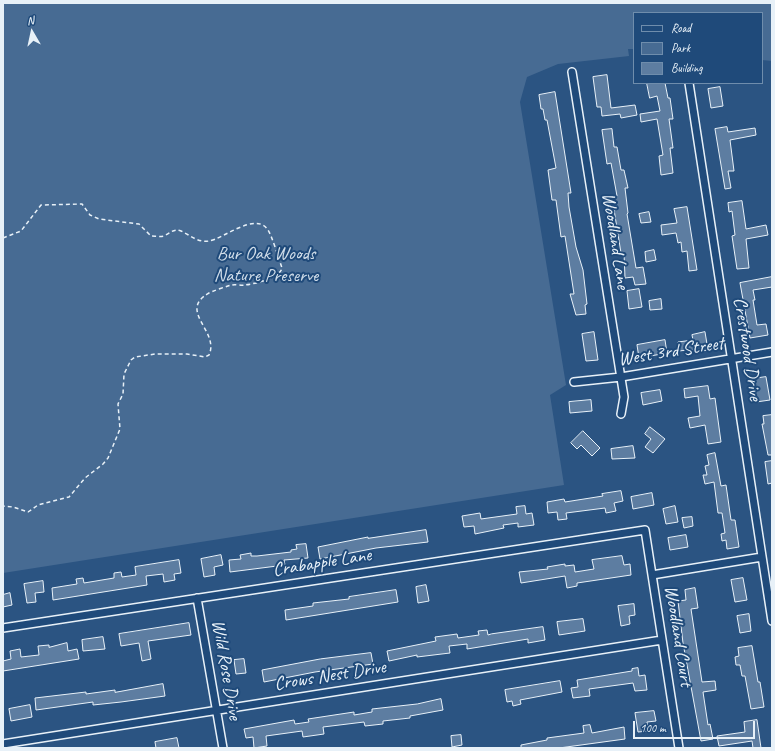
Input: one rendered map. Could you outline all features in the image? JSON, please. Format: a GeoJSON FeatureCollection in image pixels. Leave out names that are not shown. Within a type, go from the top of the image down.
{"type":"FeatureCollection","features":[{"type":"Feature","properties":{"kind":"street","name":"Woodland Lane"},"geometry":{"type":"LineString","coordinates":[[572,72],[624,397],[621,414]]}},
{"type":"Feature","properties":{"kind":"street","name":"Crestwood Drive"},"geometry":{"type":"LineString","coordinates":[[689,84],[772,621]]}},
{"type":"Feature","properties":{"kind":"street","name":"West 3rd Street"},"geometry":{"type":"LineString","coordinates":[[574,382],[621,377],[772,352]]}},
{"type":"Feature","properties":{"kind":"street","name":"Woodland Court"},"geometry":{"type":"LineString","coordinates":[[645,530],[679,748]]}},
{"type":"Feature","properties":{"kind":"street","name":"Crabapple Lane"},"geometry":{"type":"LineString","coordinates":[[3,628],[645,530]]}},
{"type":"Feature","properties":{"kind":"street"},"geometry":{"type":"LineString","coordinates":[[652,575],[762,557]]}},
{"type":"Feature","properties":{"kind":"street","name":"Wild Rose Drive"},"geometry":{"type":"LineString","coordinates":[[198,598],[223,748]]}},
{"type":"Feature","properties":{"kind":"street","name":"Crows Nest Drive"},"geometry":{"type":"LineString","coordinates":[[3,744],[662,640]]}},
{"type":"Feature","properties":{"kind":"path"},"geometry":{"type":"LineString","coordinates":[[3,238],[21,231],[41,205],[82,204],[90,215],[99,219],[139,224],[151,236],[164,236],[170,231],[177,230],[193,238],[206,242],[233,232],[244,225],[256,224],[267,228],[282,268],[282,271],[266,280],[210,292],[201,300],[196,309],[199,320],[210,337],[212,346],[209,355],[205,357],[187,354],[155,354],[135,357],[131,360],[124,374],[124,394],[118,404],[120,429],[108,458],[69,497],[60,501],[38,505],[28,512],[13,507],[3,506]]}},
{"type":"Feature","properties":{"kind":"green space","name":"Bur Oak Woods Nature Preserve"},"geometry":{"type":"Polygon","coordinates":[[[3,3],[772,4],[772,61],[763,60],[763,12],[633,12],[633,49],[628,49],[629,56],[558,64],[527,77],[520,102],[566,385],[550,395],[564,485],[3,573],[3,3]]]}},
{"type":"Feature","properties":{"kind":"building"},"geometry":{"type":"Polygon","coordinates":[[[607,75],[611,108],[635,105],[637,115],[621,118],[620,114],[602,116],[601,107],[597,107],[593,77],[607,75]]]}},
{"type":"Feature","properties":{"kind":"building"},"geometry":{"type":"Polygon","coordinates":[[[647,84],[665,84],[668,98],[670,98],[673,119],[669,119],[673,148],[670,148],[673,173],[661,175],[659,156],[663,155],[657,119],[641,122],[640,114],[660,111],[657,96],[650,98],[647,84]]]}},
{"type":"Feature","properties":{"kind":"building"},"geometry":{"type":"Polygon","coordinates":[[[720,87],[723,106],[711,108],[708,89],[720,87]]]}},
{"type":"Feature","properties":{"kind":"building"},"geometry":{"type":"Polygon","coordinates":[[[555,92],[571,193],[568,193],[569,207],[576,247],[583,270],[587,304],[585,305],[586,314],[576,315],[570,294],[574,294],[565,236],[561,237],[556,200],[552,200],[548,170],[556,168],[547,120],[545,120],[543,109],[541,109],[539,95],[555,92]]]}},
{"type":"Feature","properties":{"kind":"building"},"geometry":{"type":"Polygon","coordinates":[[[727,127],[728,132],[755,128],[756,135],[730,140],[734,171],[728,171],[731,188],[725,189],[715,129],[727,127]]]}},
{"type":"Feature","properties":{"kind":"building"},"geometry":{"type":"Polygon","coordinates":[[[612,129],[614,147],[617,147],[621,170],[624,170],[628,188],[625,188],[627,214],[636,268],[643,267],[646,284],[635,285],[633,277],[625,278],[624,253],[621,253],[612,197],[617,196],[611,163],[607,164],[602,130],[612,129]]]}},
{"type":"Feature","properties":{"kind":"building"},"geometry":{"type":"Polygon","coordinates":[[[742,201],[746,229],[766,225],[768,235],[746,239],[749,268],[737,269],[732,236],[735,235],[732,211],[729,212],[728,203],[742,201]]]}},
{"type":"Feature","properties":{"kind":"building"},"geometry":{"type":"Polygon","coordinates":[[[687,207],[697,270],[689,271],[687,251],[682,252],[681,242],[678,243],[676,233],[662,235],[661,225],[677,223],[674,209],[687,207]]]}},
{"type":"Feature","properties":{"kind":"building"},"geometry":{"type":"Polygon","coordinates":[[[649,212],[651,222],[641,223],[639,214],[649,212]]]}},
{"type":"Feature","properties":{"kind":"building"},"geometry":{"type":"Polygon","coordinates":[[[654,250],[656,260],[646,262],[645,252],[654,250]]]}},
{"type":"Feature","properties":{"kind":"building"},"geometry":{"type":"Polygon","coordinates":[[[772,277],[772,287],[753,290],[757,325],[766,324],[768,335],[750,338],[740,283],[772,277]]]}},
{"type":"Feature","properties":{"kind":"building"},"geometry":{"type":"Polygon","coordinates":[[[639,289],[642,307],[629,309],[627,291],[639,289]]]}},
{"type":"Feature","properties":{"kind":"building"},"geometry":{"type":"Polygon","coordinates":[[[661,299],[662,309],[650,310],[649,301],[661,299]]]}},
{"type":"Feature","properties":{"kind":"building"},"geometry":{"type":"Polygon","coordinates":[[[594,332],[598,360],[586,361],[582,334],[594,332]]]}},
{"type":"Feature","properties":{"kind":"building"},"geometry":{"type":"Polygon","coordinates":[[[705,332],[708,350],[695,352],[695,349],[679,351],[678,342],[693,340],[692,335],[705,332]]]}},
{"type":"Feature","properties":{"kind":"building"},"geometry":{"type":"Polygon","coordinates":[[[665,340],[667,353],[639,358],[637,345],[665,340]]]}},
{"type":"Feature","properties":{"kind":"building"},"geometry":{"type":"Polygon","coordinates":[[[766,377],[770,400],[756,402],[752,379],[766,377]]]}},
{"type":"Feature","properties":{"kind":"building"},"geometry":{"type":"Polygon","coordinates":[[[708,386],[710,399],[715,398],[721,442],[708,444],[705,425],[690,428],[688,418],[700,416],[698,396],[685,398],[684,389],[708,386]]]}},
{"type":"Feature","properties":{"kind":"building"},"geometry":{"type":"Polygon","coordinates":[[[660,390],[662,401],[643,405],[641,393],[660,390]]]}},
{"type":"Feature","properties":{"kind":"building"},"geometry":{"type":"Polygon","coordinates":[[[591,400],[592,411],[570,413],[569,402],[591,400]]]}},
{"type":"Feature","properties":{"kind":"building"},"geometry":{"type":"Polygon","coordinates":[[[772,415],[772,455],[768,455],[762,424],[764,424],[763,416],[772,415]]]}},
{"type":"Feature","properties":{"kind":"building"},"geometry":{"type":"Polygon","coordinates":[[[650,427],[665,439],[653,453],[645,447],[651,439],[645,434],[650,427]]]}},
{"type":"Feature","properties":{"kind":"building"},"geometry":{"type":"Polygon","coordinates":[[[583,431],[600,448],[592,456],[581,445],[577,449],[571,443],[583,431]]]}},
{"type":"Feature","properties":{"kind":"building"},"geometry":{"type":"Polygon","coordinates":[[[633,446],[635,458],[612,459],[611,449],[633,446]]]}},
{"type":"Feature","properties":{"kind":"building"},"geometry":{"type":"Polygon","coordinates":[[[715,453],[721,486],[726,485],[731,520],[735,520],[739,547],[727,549],[726,540],[722,541],[721,534],[725,533],[722,513],[718,513],[714,482],[705,484],[703,475],[707,475],[705,466],[709,465],[707,455],[715,453]]]}},
{"type":"Feature","properties":{"kind":"building"},"geometry":{"type":"Polygon","coordinates":[[[772,461],[772,483],[768,484],[765,462],[772,461]]]}},
{"type":"Feature","properties":{"kind":"building"},"geometry":{"type":"Polygon","coordinates":[[[621,491],[623,501],[614,503],[616,511],[606,513],[605,508],[566,513],[567,519],[558,520],[557,512],[548,513],[547,502],[564,499],[565,502],[603,496],[602,494],[621,491]]]}},
{"type":"Feature","properties":{"kind":"building"},"geometry":{"type":"Polygon","coordinates":[[[652,493],[654,505],[633,509],[631,497],[652,493]]]}},
{"type":"Feature","properties":{"kind":"building"},"geometry":{"type":"Polygon","coordinates":[[[525,506],[526,514],[532,513],[534,525],[518,527],[518,523],[503,525],[504,528],[475,534],[474,526],[464,527],[462,516],[480,513],[481,519],[517,514],[516,507],[525,506]]]}},
{"type":"Feature","properties":{"kind":"building"},"geometry":{"type":"Polygon","coordinates":[[[675,506],[678,522],[666,524],[663,509],[675,506]]]}},
{"type":"Feature","properties":{"kind":"building"},"geometry":{"type":"Polygon","coordinates":[[[692,517],[693,526],[684,528],[682,518],[692,517]]]}},
{"type":"Feature","properties":{"kind":"building"},"geometry":{"type":"Polygon","coordinates":[[[426,530],[428,542],[376,548],[320,559],[318,547],[368,537],[426,530]]]}},
{"type":"Feature","properties":{"kind":"building"},"geometry":{"type":"Polygon","coordinates":[[[686,535],[688,547],[670,550],[668,538],[686,535]]]}},
{"type":"Feature","properties":{"kind":"building"},"geometry":{"type":"Polygon","coordinates":[[[306,544],[308,558],[284,560],[285,565],[230,572],[229,560],[241,559],[240,555],[251,553],[251,556],[257,556],[291,552],[291,550],[297,549],[296,545],[306,544]]]}},
{"type":"Feature","properties":{"kind":"building"},"geometry":{"type":"Polygon","coordinates":[[[221,555],[223,565],[214,567],[215,575],[204,577],[201,559],[221,555]]]}},
{"type":"Feature","properties":{"kind":"building"},"geometry":{"type":"Polygon","coordinates":[[[622,556],[624,565],[630,564],[631,575],[577,583],[577,586],[567,588],[565,576],[521,583],[519,572],[548,569],[547,567],[565,564],[565,566],[574,565],[575,572],[594,569],[592,560],[622,556]]]}},
{"type":"Feature","properties":{"kind":"building"},"geometry":{"type":"Polygon","coordinates":[[[179,560],[181,573],[174,574],[175,580],[164,582],[163,574],[146,576],[147,585],[53,600],[52,588],[77,584],[76,579],[83,578],[84,583],[114,578],[114,573],[121,572],[122,577],[136,575],[135,567],[179,560]]]}},
{"type":"Feature","properties":{"kind":"building"},"geometry":{"type":"Polygon","coordinates":[[[743,578],[747,600],[735,602],[731,580],[743,578]]]}},
{"type":"Feature","properties":{"kind":"building"},"geometry":{"type":"Polygon","coordinates":[[[43,581],[44,592],[35,593],[36,602],[27,603],[24,584],[43,581]]]}},
{"type":"Feature","properties":{"kind":"building"},"geometry":{"type":"Polygon","coordinates":[[[426,585],[429,601],[418,603],[416,587],[426,585]]]}},
{"type":"Feature","properties":{"kind":"building"},"geometry":{"type":"Polygon","coordinates":[[[695,588],[698,608],[691,609],[702,682],[715,681],[716,690],[703,692],[708,725],[710,724],[713,739],[701,741],[683,643],[678,601],[686,600],[685,590],[695,588]]]}},
{"type":"Feature","properties":{"kind":"building"},"geometry":{"type":"Polygon","coordinates":[[[396,590],[398,602],[286,620],[285,610],[313,606],[313,603],[349,599],[349,597],[396,590]]]}},
{"type":"Feature","properties":{"kind":"building"},"geometry":{"type":"Polygon","coordinates":[[[10,593],[12,605],[3,607],[3,595],[10,593]]]}},
{"type":"Feature","properties":{"kind":"building"},"geometry":{"type":"Polygon","coordinates":[[[634,604],[635,615],[629,616],[630,624],[621,626],[618,606],[634,604]]]}},
{"type":"Feature","properties":{"kind":"building"},"geometry":{"type":"Polygon","coordinates":[[[749,614],[751,631],[740,633],[737,616],[749,614]]]}},
{"type":"Feature","properties":{"kind":"building"},"geometry":{"type":"Polygon","coordinates":[[[583,619],[585,631],[559,635],[557,622],[583,619]]]}},
{"type":"Feature","properties":{"kind":"building"},"geometry":{"type":"Polygon","coordinates":[[[189,623],[191,635],[148,641],[151,659],[142,661],[139,643],[121,646],[119,634],[189,623]]]}},
{"type":"Feature","properties":{"kind":"building"},"geometry":{"type":"Polygon","coordinates":[[[543,627],[545,640],[528,643],[528,639],[467,649],[467,644],[449,646],[450,653],[417,657],[417,655],[389,661],[387,651],[436,641],[435,637],[457,634],[458,638],[479,635],[478,631],[487,630],[488,635],[543,627]]]}},
{"type":"Feature","properties":{"kind":"building"},"geometry":{"type":"Polygon","coordinates":[[[103,637],[105,649],[83,651],[82,640],[103,637]]]}},
{"type":"Feature","properties":{"kind":"building"},"geometry":{"type":"Polygon","coordinates":[[[67,643],[68,651],[77,649],[79,659],[3,671],[3,661],[11,659],[10,651],[20,649],[21,657],[39,655],[38,646],[49,645],[49,647],[67,643]]]}},
{"type":"Feature","properties":{"kind":"building"},"geometry":{"type":"Polygon","coordinates":[[[752,646],[764,707],[751,709],[745,676],[742,676],[740,665],[736,665],[735,657],[739,656],[738,648],[752,646]]]}},
{"type":"Feature","properties":{"kind":"building"},"geometry":{"type":"Polygon","coordinates":[[[371,653],[373,664],[315,672],[264,682],[262,670],[320,659],[371,653]]]}},
{"type":"Feature","properties":{"kind":"building"},"geometry":{"type":"Polygon","coordinates":[[[244,659],[246,673],[236,674],[234,660],[244,659]]]}},
{"type":"Feature","properties":{"kind":"building"},"geometry":{"type":"Polygon","coordinates":[[[638,668],[639,676],[645,675],[647,690],[635,691],[633,683],[589,689],[590,696],[573,698],[571,688],[578,687],[577,680],[632,671],[632,669],[638,668]]]}},
{"type":"Feature","properties":{"kind":"building"},"geometry":{"type":"Polygon","coordinates":[[[560,681],[562,692],[520,700],[521,704],[513,706],[512,701],[507,702],[505,690],[560,681]]]}},
{"type":"Feature","properties":{"kind":"building"},"geometry":{"type":"Polygon","coordinates":[[[163,684],[165,696],[93,705],[93,702],[36,710],[35,698],[86,692],[86,694],[115,690],[115,692],[163,684]]]}},
{"type":"Feature","properties":{"kind":"building"},"geometry":{"type":"Polygon","coordinates":[[[441,699],[443,710],[410,716],[410,718],[383,721],[383,724],[365,726],[364,722],[323,727],[324,734],[303,737],[302,731],[266,736],[267,746],[254,748],[253,737],[246,738],[244,729],[294,720],[295,724],[309,722],[308,719],[354,712],[354,715],[372,712],[372,709],[417,704],[441,699]]]}},
{"type":"Feature","properties":{"kind":"building"},"geometry":{"type":"Polygon","coordinates":[[[30,705],[32,717],[11,721],[9,709],[30,705]]]}},
{"type":"Feature","properties":{"kind":"building"},"geometry":{"type":"Polygon","coordinates":[[[654,711],[656,721],[647,722],[648,731],[638,732],[635,713],[654,711]]]}},
{"type":"Feature","properties":{"kind":"building"},"geometry":{"type":"Polygon","coordinates":[[[757,720],[761,748],[753,748],[752,741],[719,746],[717,736],[745,732],[744,722],[757,720]]]}},
{"type":"Feature","properties":{"kind":"building"},"geometry":{"type":"Polygon","coordinates":[[[590,725],[592,733],[624,727],[625,739],[559,748],[521,748],[521,745],[547,740],[547,738],[584,733],[583,726],[590,725]]]}},
{"type":"Feature","properties":{"kind":"building"},"geometry":{"type":"Polygon","coordinates":[[[461,735],[462,745],[452,747],[451,736],[461,735]]]}},
{"type":"Feature","properties":{"kind":"building"},"geometry":{"type":"Polygon","coordinates":[[[177,738],[179,748],[156,748],[155,742],[177,738]]]}}]}
